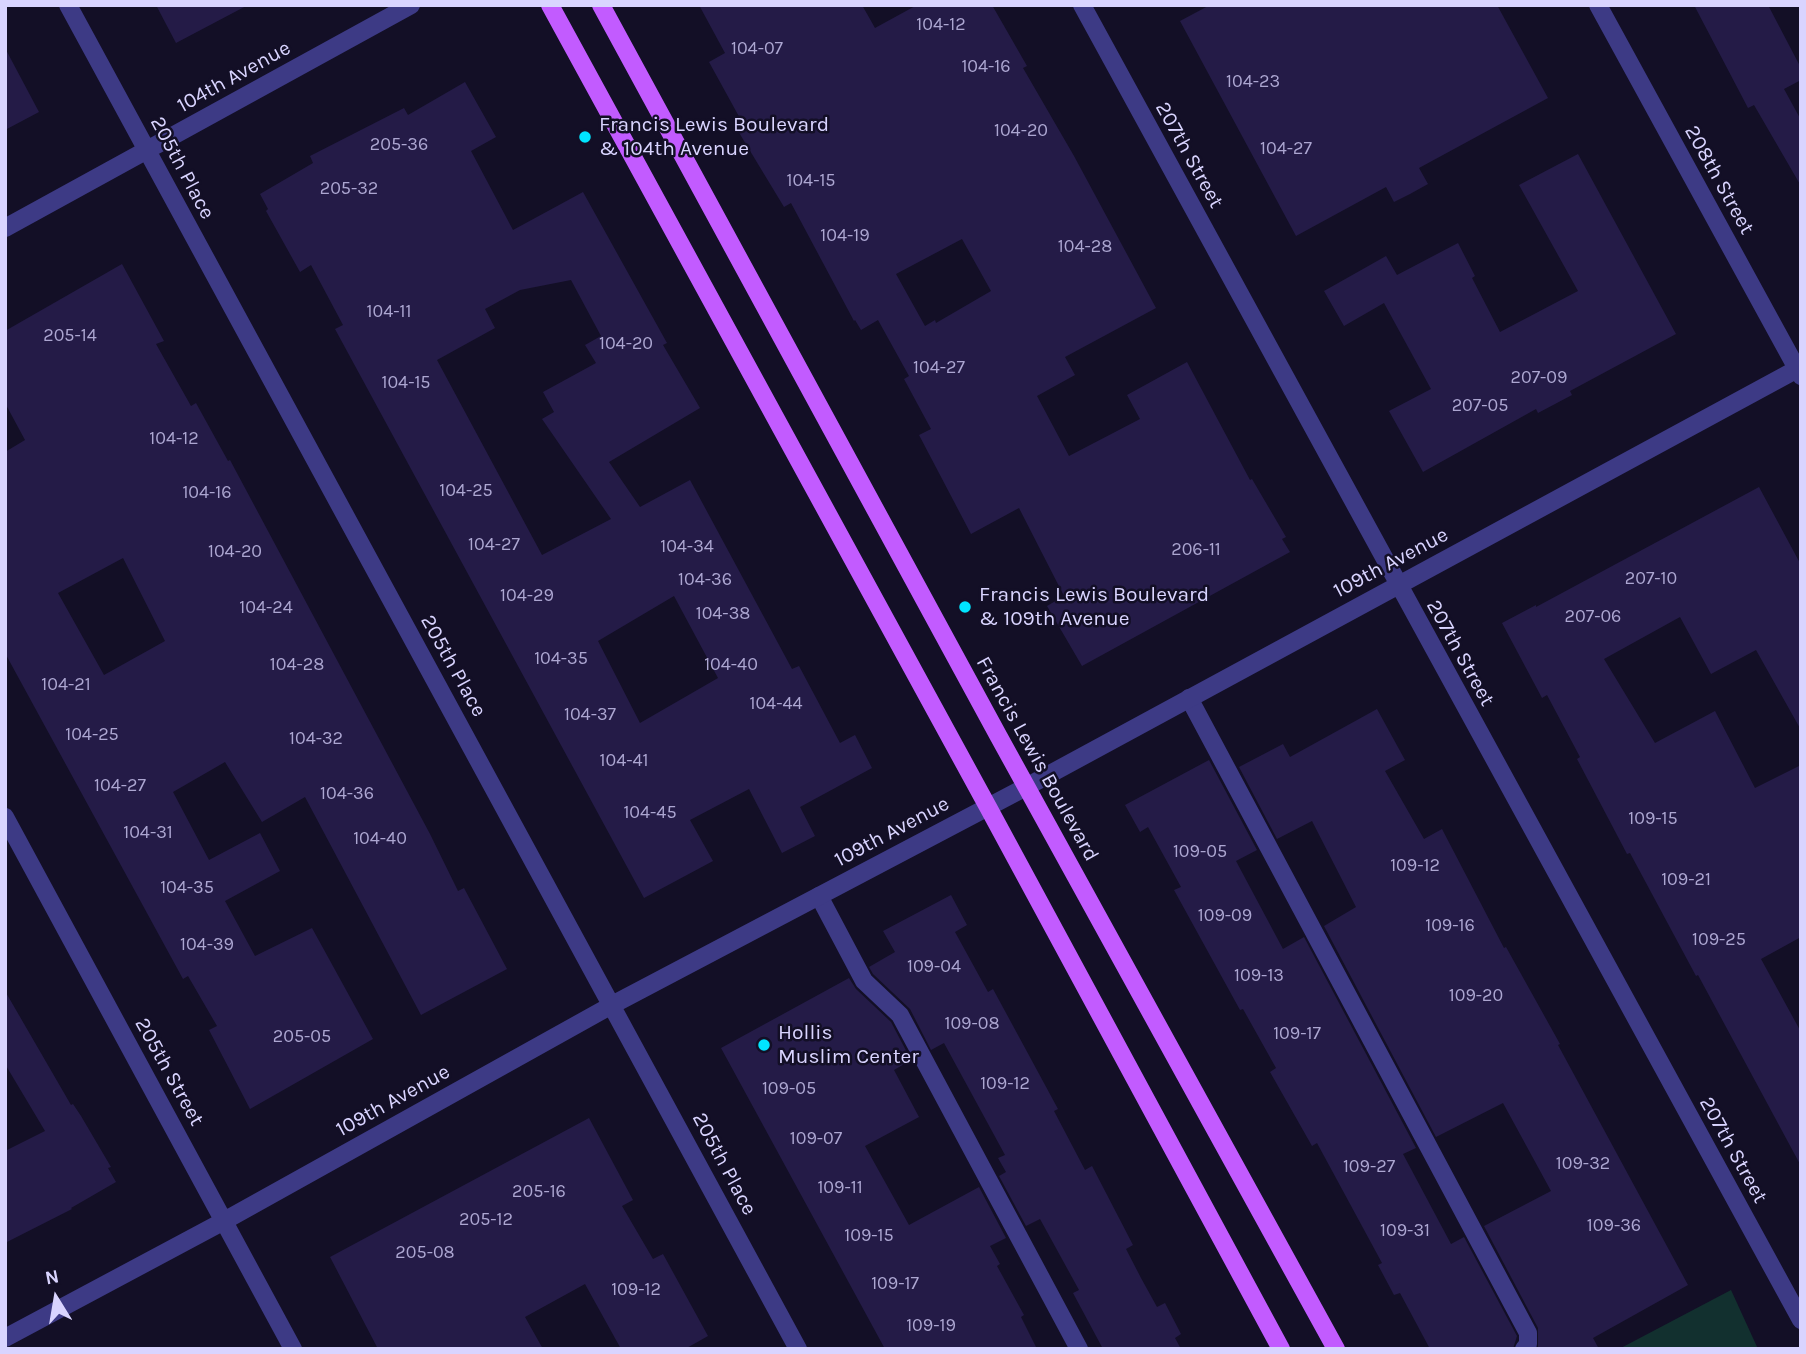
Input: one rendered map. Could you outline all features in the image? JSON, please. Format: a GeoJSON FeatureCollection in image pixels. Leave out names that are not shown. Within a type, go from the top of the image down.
{"type":"FeatureCollection","features":[{"type":"Feature","properties":{"kind":"main road"},"geometry":{"type":"LineString","coordinates":[[550,5],[989,807],[1281,1349]]}},
{"type":"Feature","properties":{"kind":"main road","name":"Francis Lewis Boulevard"},"geometry":{"type":"LineString","coordinates":[[601,5],[1026,787],[1336,1349]]}},
{"type":"Feature","properties":{"kind":"street","name":"205th Place"},"geometry":{"type":"LineString","coordinates":[[68,5],[798,1349]]}},
{"type":"Feature","properties":{"kind":"street","name":"104th Avenue"},"geometry":{"type":"LineString","coordinates":[[5,228],[411,5]]}},
{"type":"Feature","properties":{"kind":"street","name":"207th Street"},"geometry":{"type":"LineString","coordinates":[[1082,5],[1801,1320]]}},
{"type":"Feature","properties":{"kind":"street","name":"208th Street"},"geometry":{"type":"LineString","coordinates":[[1598,5],[1799,371]]}},
{"type":"Feature","properties":{"kind":"street","name":"109th Avenue"},"geometry":{"type":"LineString","coordinates":[[5,1338],[224,1221],[612,1005],[989,807],[1799,371]]}},
{"type":"Feature","properties":{"kind":"street"},"geometry":{"type":"LineString","coordinates":[[1189,698],[1528,1333],[1528,1344],[1524,1349]]}},
{"type":"Feature","properties":{"kind":"street","name":"205th Street"},"geometry":{"type":"LineString","coordinates":[[5,817],[293,1349]]}},
{"type":"Feature","properties":{"kind":"street"},"geometry":{"type":"LineString","coordinates":[[819,896],[864,981],[900,1015],[906,1025],[1079,1349]]}},
{"type":"Feature","properties":{"kind":"green space"},"geometry":{"type":"Polygon","coordinates":[[[1731,1290],[1758,1349],[1619,1349],[1731,1290]]]}},
{"type":"Feature","properties":{"kind":"building"},"geometry":{"type":"Polygon","coordinates":[[[156,5],[248,5],[176,43],[156,5]]]}},
{"type":"Feature","properties":{"kind":"building"},"geometry":{"type":"Polygon","coordinates":[[[699,5],[862,5],[875,28],[917,5],[992,5],[1027,66],[1023,68],[1156,308],[1065,357],[1075,375],[1037,396],[1069,456],[1140,419],[1127,395],[1187,362],[1250,480],[1252,479],[1286,537],[1282,539],[1290,552],[1082,666],[1047,606],[1064,596],[1019,508],[971,534],[919,435],[931,429],[904,379],[909,376],[878,320],[861,330],[854,321],[791,203],[784,207],[735,126],[742,122],[709,62],[725,53],[699,5]],[[962,239],[896,274],[925,326],[935,320],[936,323],[991,291],[962,239]]]}},
{"type":"Feature","properties":{"kind":"building"},"geometry":{"type":"Polygon","coordinates":[[[1210,5],[1497,5],[1548,98],[1419,168],[1428,184],[1410,194],[1394,202],[1386,187],[1296,236],[1180,21],[1210,5]]]}},
{"type":"Feature","properties":{"kind":"building"},"geometry":{"type":"Polygon","coordinates":[[[1694,5],[1768,5],[1801,68],[1801,80],[1784,89],[1801,120],[1801,186],[1754,105],[1748,108],[1694,5]]]}},
{"type":"Feature","properties":{"kind":"building"},"geometry":{"type":"Polygon","coordinates":[[[5,48],[39,112],[5,130],[5,48]]]}},
{"type":"Feature","properties":{"kind":"building"},"geometry":{"type":"Polygon","coordinates":[[[465,82],[496,137],[471,151],[513,230],[583,192],[667,343],[663,345],[700,408],[609,462],[640,507],[690,480],[792,669],[799,666],[840,743],[855,735],[872,768],[800,807],[815,836],[782,853],[749,789],[690,820],[713,861],[644,898],[335,329],[343,325],[311,265],[300,272],[266,211],[268,209],[260,194],[313,163],[310,156],[404,108],[408,115],[465,82]],[[571,280],[520,290],[485,309],[495,328],[437,360],[542,555],[611,519],[542,419],[554,412],[543,392],[596,363],[585,345],[601,336],[571,280]],[[674,596],[598,641],[640,723],[718,678],[674,596]]]}},
{"type":"Feature","properties":{"kind":"building"},"geometry":{"type":"Polygon","coordinates":[[[1578,154],[1676,334],[1570,391],[1572,395],[1538,413],[1536,409],[1423,472],[1389,411],[1431,389],[1384,303],[1344,326],[1324,291],[1386,256],[1397,275],[1458,243],[1475,276],[1472,278],[1500,332],[1578,291],[1519,185],[1578,154]]]}},
{"type":"Feature","properties":{"kind":"building"},"geometry":{"type":"Polygon","coordinates":[[[122,264],[164,341],[156,344],[191,406],[196,403],[228,461],[230,460],[458,891],[464,888],[507,969],[421,1015],[305,797],[262,822],[225,762],[173,792],[209,860],[260,833],[280,871],[225,901],[255,956],[312,928],[373,1039],[250,1109],[209,1030],[217,1026],[188,976],[183,979],[5,653],[5,452],[25,440],[5,403],[5,331],[122,264]],[[123,558],[58,593],[104,675],[165,641],[123,558]]]}},
{"type":"Feature","properties":{"kind":"building"},"geometry":{"type":"Polygon","coordinates":[[[1759,487],[1801,565],[1801,730],[1756,650],[1711,674],[1680,617],[1604,659],[1655,743],[1715,711],[1755,788],[1801,765],[1801,937],[1761,959],[1801,1032],[1801,1166],[1630,853],[1627,854],[1547,695],[1542,698],[1502,623],[1759,487]]]}},
{"type":"Feature","properties":{"kind":"building"},"geometry":{"type":"Polygon","coordinates":[[[1377,709],[1405,760],[1385,771],[1424,839],[1442,829],[1688,1285],[1593,1338],[1599,1349],[1538,1349],[1538,1328],[1484,1226],[1551,1191],[1503,1103],[1436,1137],[1324,926],[1356,907],[1312,821],[1277,839],[1239,767],[1283,744],[1290,757],[1377,709]]]}},
{"type":"Feature","properties":{"kind":"building"},"geometry":{"type":"Polygon","coordinates":[[[1209,760],[1257,850],[1236,861],[1283,949],[1304,937],[1416,1148],[1403,1154],[1451,1244],[1464,1237],[1517,1336],[1513,1349],[1430,1349],[1400,1293],[1394,1295],[1378,1265],[1382,1263],[1317,1143],[1312,1146],[1270,1072],[1276,1068],[1243,1009],[1240,1010],[1174,890],[1181,887],[1148,827],[1140,832],[1125,805],[1209,760]]]}},
{"type":"Feature","properties":{"kind":"building"},"geometry":{"type":"Polygon","coordinates":[[[951,895],[967,925],[955,932],[988,992],[993,989],[1058,1109],[1054,1111],[1085,1170],[1092,1166],[1133,1245],[1126,1249],[1141,1278],[1157,1307],[1165,1303],[1181,1334],[1175,1338],[1181,1349],[1103,1349],[1073,1293],[1079,1290],[1040,1219],[1026,1226],[999,1176],[1006,1172],[998,1158],[1005,1155],[944,1043],[931,1050],[910,1009],[869,967],[895,952],[883,931],[951,895]]]}},
{"type":"Feature","properties":{"kind":"building"},"geometry":{"type":"Polygon","coordinates":[[[849,978],[856,989],[891,1022],[911,1060],[894,1070],[919,1117],[865,1146],[909,1225],[979,1187],[1006,1238],[990,1246],[1000,1264],[997,1266],[1024,1315],[1021,1317],[1037,1349],[885,1349],[721,1048],[849,978]]]}},
{"type":"Feature","properties":{"kind":"building"},"geometry":{"type":"Polygon","coordinates":[[[5,991],[71,1105],[73,1104],[81,1116],[111,1167],[108,1168],[116,1182],[72,1209],[5,1243],[5,1151],[45,1131],[5,1064],[5,991]]]}},
{"type":"Feature","properties":{"kind":"building"},"geometry":{"type":"Polygon","coordinates":[[[589,1118],[633,1200],[622,1206],[653,1259],[663,1254],[708,1336],[685,1349],[621,1349],[585,1284],[525,1317],[543,1349],[378,1349],[330,1257],[589,1118]]]}},
{"type":"Feature","properties":{"kind":"place","name":"Francis Lewis Boulevard & 104th Avenue"},"geometry":{"type":"Point","coordinates":[585,137]}},
{"type":"Feature","properties":{"kind":"place","name":"Francis Lewis Boulevard & 109th Avenue"},"geometry":{"type":"Point","coordinates":[965,607]}},
{"type":"Feature","properties":{"kind":"place","name":"Hollis Muslim Center"},"geometry":{"type":"Point","coordinates":[764,1045]}}]}
